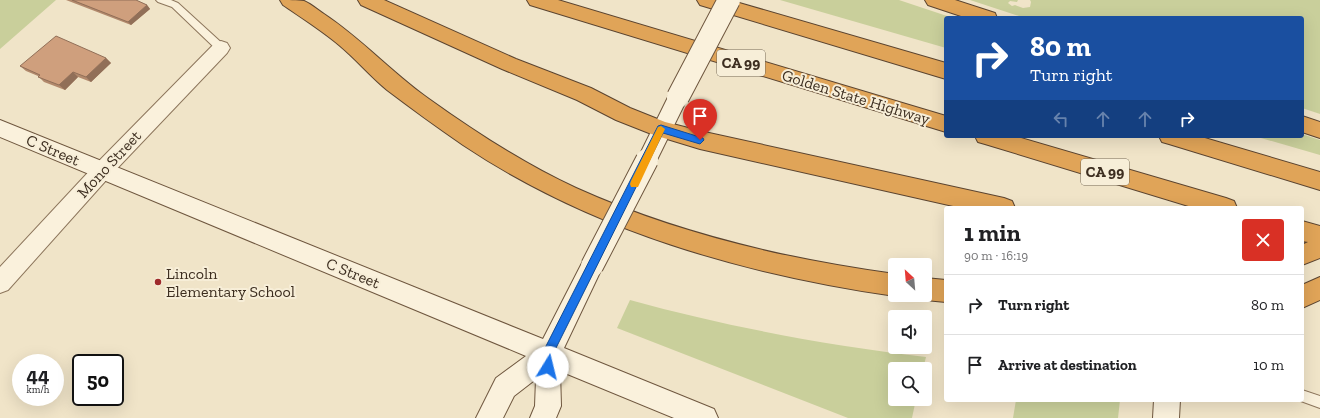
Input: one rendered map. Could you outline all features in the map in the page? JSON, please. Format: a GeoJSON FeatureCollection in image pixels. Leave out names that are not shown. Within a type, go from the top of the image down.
{"type":"FeatureCollection","features":[{"type":"Feature","properties":{"kind":"highway"},"geometry":{"type":"LineString","coordinates":[[289,0],[337,32],[394,83],[472,140],[546,185],[633,222],[704,246],[758,261],[842,279],[888,284]]}},
{"type":"Feature","properties":{"kind":"highway"},"geometry":{"type":"LineString","coordinates":[[367,0],[509,64],[584,94],[623,114],[661,129],[700,140],[995,206]]}},
{"type":"Feature","properties":{"kind":"highway","name":"Golden State Highway"},"geometry":{"type":"LineString","coordinates":[[536,0],[944,123]]}},
{"type":"Feature","properties":{"kind":"highway"},"geometry":{"type":"LineString","coordinates":[[706,0],[944,70]]}},
{"type":"Feature","properties":{"kind":"highway"},"geometry":{"type":"LineString","coordinates":[[934,0],[982,16]]}},
{"type":"Feature","properties":{"kind":"highway"},"geometry":{"type":"LineString","coordinates":[[1304,125],[1320,130]]}},
{"type":"Feature","properties":{"kind":"highway","name":"CA 99"},"geometry":{"type":"LineString","coordinates":[[992,138],[1219,206]]}},
{"type":"Feature","properties":{"kind":"highway"},"geometry":{"type":"LineString","coordinates":[[1175,138],[1320,180]]}},
{"type":"Feature","properties":{"kind":"highway"},"geometry":{"type":"LineString","coordinates":[[1304,232],[1320,236]]}},
{"type":"Feature","properties":{"kind":"highway"},"geometry":{"type":"LineString","coordinates":[[1304,254],[1320,248]]}},
{"type":"Feature","properties":{"kind":"highway"},"geometry":{"type":"LineString","coordinates":[[1304,282],[1320,287]]}},
{"type":"Feature","properties":{"kind":"highway"},"geometry":{"type":"LineString","coordinates":[[1304,296],[1320,287]]}},
{"type":"Feature","properties":{"kind":"highway"},"geometry":{"type":"LineString","coordinates":[[932,290],[944,291]]}},
{"type":"Feature","properties":{"kind":"main road"},"geometry":{"type":"LineString","coordinates":[[543,418],[548,406],[548,354],[647,160],[661,129],[729,0]]}},
{"type":"Feature","properties":{"kind":"main road","name":"C Street"},"geometry":{"type":"LineString","coordinates":[[0,128],[705,418]]}},
{"type":"Feature","properties":{"kind":"main road"},"geometry":{"type":"LineString","coordinates":[[490,418],[505,386],[548,354]]}},
{"type":"Feature","properties":{"kind":"main road"},"geometry":{"type":"LineString","coordinates":[[1166,418],[1167,402]]}},
{"type":"Feature","properties":{"kind":"street","name":"Mono Street"},"geometry":{"type":"LineString","coordinates":[[0,283],[102,170],[221,48]]}},
{"type":"Feature","properties":{"kind":"lane"},"geometry":{"type":"LineString","coordinates":[[161,0],[175,5],[221,48]]}},
{"type":"Feature","properties":{"kind":"lane"},"geometry":{"type":"LineString","coordinates":[[1304,397],[1320,402]]}},
{"type":"Feature","properties":{"kind":"green space"},"geometry":{"type":"Polygon","coordinates":[[[0,0],[56,0],[0,49],[0,0]]]}},
{"type":"Feature","properties":{"kind":"green space"},"geometry":{"type":"Polygon","coordinates":[[[780,0],[899,0],[947,16],[944,16],[944,47],[780,0]]]}},
{"type":"Feature","properties":{"kind":"green space"},"geometry":{"type":"Polygon","coordinates":[[[970,0],[1018,0],[1017,2],[1010,1],[1008,3],[1012,6],[1015,5],[1023,8],[1030,7],[1030,0],[1320,0],[1320,114],[1304,109],[1304,16],[1019,16],[970,0]]]}},
{"type":"Feature","properties":{"kind":"green space"},"geometry":{"type":"Polygon","coordinates":[[[1304,135],[1320,140],[1320,155],[1261,138],[1304,138],[1304,135]]]}},
{"type":"Feature","properties":{"kind":"green space"},"geometry":{"type":"Polygon","coordinates":[[[630,300],[740,327],[814,341],[888,352],[888,354],[926,357],[925,362],[888,362],[888,406],[915,406],[912,418],[848,418],[617,328],[630,300]]]}},
{"type":"Feature","properties":{"kind":"green space"},"geometry":{"type":"Polygon","coordinates":[[[1016,402],[1120,402],[1118,418],[1013,418],[1016,402]]]}},
{"type":"Feature","properties":{"kind":"building"},"geometry":{"type":"Polygon","coordinates":[[[72,0],[136,0],[147,5],[128,22],[72,0]]]}},
{"type":"Feature","properties":{"kind":"building"},"geometry":{"type":"Polygon","coordinates":[[[56,36],[106,58],[86,77],[73,72],[59,85],[38,77],[40,75],[20,66],[56,36]]]}},
{"type":"Feature","properties":{"kind":"slow traffic"},"geometry":{"type":"LineString","coordinates":[[634,184],[661,129]]}},
{"type":"Feature","properties":{"kind":"place","name":"Lincoln Elementary School"},"geometry":{"type":"Point","coordinates":[158,282]}},
{"type":"Feature","properties":{"kind":"route"},"geometry":{"type":"LineString","coordinates":[[548,367],[548,354],[647,160],[661,129],[700,140]]}}]}
